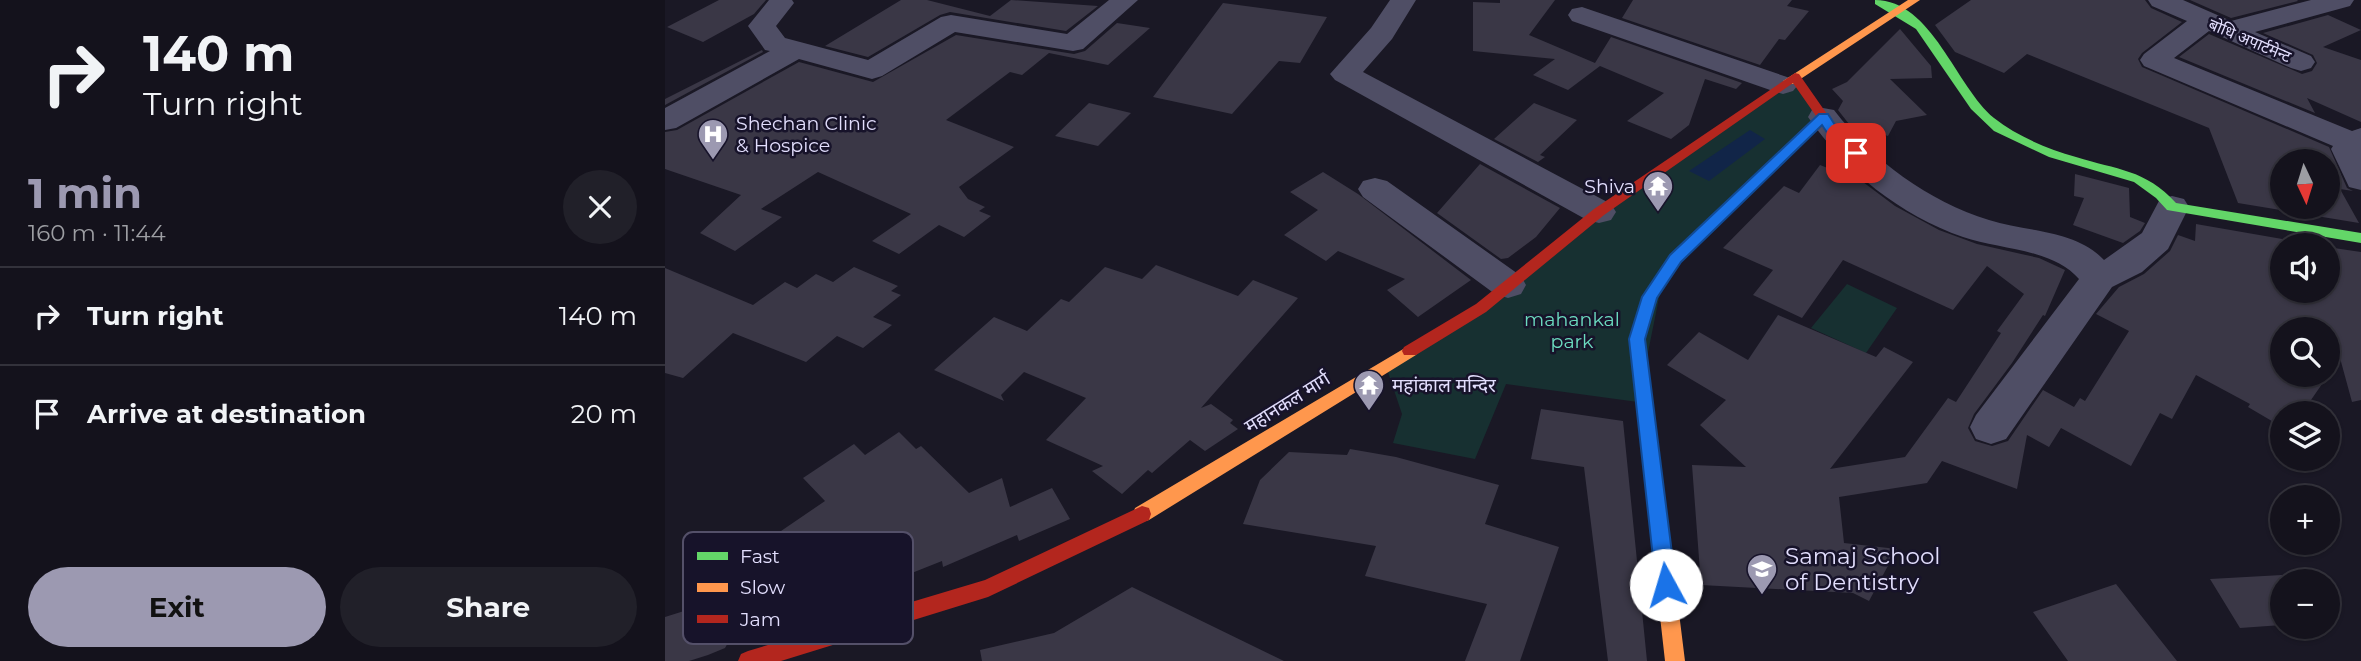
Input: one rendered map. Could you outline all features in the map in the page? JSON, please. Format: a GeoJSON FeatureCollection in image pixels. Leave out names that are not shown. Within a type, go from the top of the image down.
{"type":"FeatureCollection","features":[{"type":"Feature","properties":{"kind":"street"},"geometry":{"type":"LineString","coordinates":[[781,3],[762,26],[775,44],[872,70],[951,23],[1073,43],[1125,0]]}},
{"type":"Feature","properties":{"kind":"street"},"geometry":{"type":"LineString","coordinates":[[1403,0],[1382,33],[1345,74],[1599,212]]}},
{"type":"Feature","properties":{"kind":"street"},"geometry":{"type":"LineString","coordinates":[[1873,0],[1901,10],[1926,32],[1976,108],[1994,125],[2054,154],[2139,177],[2158,189],[2172,207],[2361,238]]}},
{"type":"Feature","properties":{"kind":"street","name":"महानकल मार्ग"},"geometry":{"type":"LineString","coordinates":[[913,611],[988,588],[1153,509],[1485,295],[1599,212],[1789,81],[1915,0]]}},
{"type":"Feature","properties":{"kind":"street","name":"बोधि अपार्टमेन्ट"},"geometry":{"type":"LineString","coordinates":[[2161,0],[2301,62]]}},
{"type":"Feature","properties":{"kind":"street"},"geometry":{"type":"LineString","coordinates":[[2361,17],[2341,0],[2215,26],[2154,60],[2356,140],[2347,149],[2361,179]]}},
{"type":"Feature","properties":{"kind":"street"},"geometry":{"type":"LineString","coordinates":[[1583,15],[1789,81],[1823,117],[1837,138],[1911,198],[1979,230],[2046,243],[2086,264],[2099,278]]}},
{"type":"Feature","properties":{"kind":"street"},"geometry":{"type":"LineString","coordinates":[[665,121],[794,50]]}},
{"type":"Feature","properties":{"kind":"street"},"geometry":{"type":"LineString","coordinates":[[1675,661],[1637,339],[1650,297],[1675,258],[1823,117]]}},
{"type":"Feature","properties":{"kind":"street"},"geometry":{"type":"LineString","coordinates":[[1375,189],[1485,295]]}},
{"type":"Feature","properties":{"kind":"street"},"geometry":{"type":"LineString","coordinates":[[1991,427],[2099,278],[2129,262],[2155,240],[2172,207]]}},
{"type":"Feature","properties":{"kind":"street","name":"महानकल मार्ग"},"geometry":{"type":"LineString","coordinates":[[748,661],[804,644]]}},
{"type":"Feature","properties":{"kind":"green space","name":"mahankal park"},"geometry":{"type":"Polygon","coordinates":[[[1794,81],[1821,114],[1667,258],[1638,402],[1506,384],[1475,459],[1393,443],[1402,414],[1387,369],[1630,194],[1794,81]]]}},
{"type":"Feature","properties":{"kind":"green space"},"geometry":{"type":"Polygon","coordinates":[[[1847,284],[1897,308],[1866,353],[1811,328],[1847,284]]]}},
{"type":"Feature","properties":{"kind":"water"},"geometry":{"type":"Polygon","coordinates":[[[1750,130],[1765,139],[1709,181],[1689,171],[1750,130]]]}},
{"type":"Feature","properties":{"kind":"building"},"geometry":{"type":"Polygon","coordinates":[[[719,0],[766,0],[754,14],[703,42],[667,27],[719,0]]]}},
{"type":"Feature","properties":{"kind":"building"},"geometry":{"type":"Polygon","coordinates":[[[901,0],[927,0],[990,16],[1011,0],[1098,6],[1066,31],[950,12],[940,15],[868,57],[825,46],[901,0]]]}},
{"type":"Feature","properties":{"kind":"building"},"geometry":{"type":"Polygon","coordinates":[[[1500,0],[1555,0],[1529,35],[1595,63],[1611,37],[1742,83],[1736,89],[1705,79],[1689,125],[1671,139],[1627,121],[1664,93],[1600,66],[1568,90],[1533,75],[1555,59],[1473,51],[1473,2],[1500,3],[1500,0]]]}},
{"type":"Feature","properties":{"kind":"building"},"geometry":{"type":"Polygon","coordinates":[[[1633,0],[1792,0],[1787,6],[1809,11],[1785,40],[1779,39],[1760,65],[1622,18],[1633,0]]]}},
{"type":"Feature","properties":{"kind":"building"},"geometry":{"type":"Polygon","coordinates":[[[1971,0],[2145,0],[2151,8],[2182,22],[2142,53],[2138,59],[2142,67],[2330,149],[2270,149],[2270,208],[2238,203],[2209,128],[2027,54],[2004,73],[1955,52],[1935,25],[1971,0]]]}},
{"type":"Feature","properties":{"kind":"building"},"geometry":{"type":"Polygon","coordinates":[[[2190,0],[2297,0],[2298,1],[2231,18],[2190,0]]]}},
{"type":"Feature","properties":{"kind":"building"},"geometry":{"type":"Polygon","coordinates":[[[1223,3],[1327,17],[1300,63],[1279,61],[1232,114],[1153,97],[1223,3]]]}},
{"type":"Feature","properties":{"kind":"building"},"geometry":{"type":"Polygon","coordinates":[[[2328,15],[2361,30],[2323,47],[2361,60],[2361,122],[2307,98],[2315,113],[2179,57],[2209,34],[2302,74],[2312,71],[2317,63],[2313,55],[2263,33],[2328,15]]]}},
{"type":"Feature","properties":{"kind":"building"},"geometry":{"type":"Polygon","coordinates":[[[1117,23],[1150,28],[1108,65],[1049,53],[1022,75],[1010,72],[946,120],[1014,147],[959,187],[968,199],[985,207],[979,211],[991,216],[964,237],[939,225],[899,254],[872,241],[911,214],[818,172],[761,209],[782,217],[735,251],[700,233],[741,195],[665,169],[665,132],[677,130],[799,62],[873,82],[956,35],[1074,54],[1085,51],[1117,23]]]}},
{"type":"Feature","properties":{"kind":"building"},"geometry":{"type":"Polygon","coordinates":[[[1900,29],[1931,66],[1932,78],[1890,79],[1927,115],[1896,121],[1888,136],[1849,124],[1838,110],[1843,101],[1832,89],[1847,82],[1900,29]]]}},
{"type":"Feature","properties":{"kind":"building"},"geometry":{"type":"Polygon","coordinates":[[[762,50],[763,52],[665,105],[665,99],[762,50]]]}},
{"type":"Feature","properties":{"kind":"building"},"geometry":{"type":"Polygon","coordinates":[[[1089,103],[1131,113],[1098,146],[1055,136],[1089,103]]]}},
{"type":"Feature","properties":{"kind":"building"},"geometry":{"type":"Polygon","coordinates":[[[1534,103],[1577,120],[1540,155],[1545,157],[1538,162],[1494,139],[1534,103]]]}},
{"type":"Feature","properties":{"kind":"building"},"geometry":{"type":"Polygon","coordinates":[[[1480,164],[1560,208],[1536,237],[1508,258],[1501,259],[1437,213],[1480,164]]]}},
{"type":"Feature","properties":{"kind":"building"},"geometry":{"type":"Polygon","coordinates":[[[1820,165],[1863,182],[1895,206],[1939,230],[1977,244],[2039,258],[2065,270],[2045,316],[2043,315],[1974,414],[1968,428],[1975,441],[1992,446],[2008,441],[2043,390],[2074,407],[2080,398],[2085,401],[2129,331],[2096,314],[2119,287],[2144,274],[2170,251],[2178,235],[2195,241],[2196,224],[2270,237],[2270,303],[2340,303],[2340,249],[2361,252],[2361,400],[2352,402],[2340,358],[2340,317],[2270,317],[2270,387],[2320,387],[2310,401],[2270,401],[2270,420],[2248,407],[2250,404],[2196,375],[2172,419],[2160,413],[2131,466],[2061,428],[2049,447],[2027,435],[2017,489],[1942,461],[1927,483],[1839,497],[1844,543],[1897,549],[1869,601],[1853,593],[1701,585],[1692,465],[1746,467],[1700,425],[1726,400],[1667,365],[1699,332],[1748,360],[1778,315],[1876,357],[1884,347],[1913,362],[1830,469],[1905,457],[1948,398],[1956,402],[2001,333],[1997,331],[2024,294],[1987,266],[1953,310],[1843,260],[1802,318],[1753,295],[1773,270],[1723,248],[1784,186],[1799,193],[1820,165]]]}},
{"type":"Feature","properties":{"kind":"building"},"geometry":{"type":"Polygon","coordinates":[[[1323,172],[1358,194],[1471,280],[1418,317],[1387,290],[1405,279],[1338,251],[1326,261],[1284,235],[1318,210],[1290,192],[1323,172]]]}},
{"type":"Feature","properties":{"kind":"building"},"geometry":{"type":"Polygon","coordinates":[[[2340,172],[2347,188],[2353,191],[2340,189],[2340,172]]]}},
{"type":"Feature","properties":{"kind":"building"},"geometry":{"type":"Polygon","coordinates":[[[2075,174],[2129,188],[2130,217],[2145,223],[2140,231],[2123,243],[2073,225],[2084,198],[2074,196],[2075,174]]]}},
{"type":"Feature","properties":{"kind":"building"},"geometry":{"type":"Polygon","coordinates":[[[2340,189],[2359,223],[2335,219],[2340,219],[2340,189]]]}},
{"type":"Feature","properties":{"kind":"building"},"geometry":{"type":"Polygon","coordinates":[[[1156,265],[1238,296],[1253,280],[1298,298],[1201,408],[1211,404],[1233,420],[1230,423],[1238,429],[1205,451],[1190,440],[1152,473],[1148,470],[1122,494],[1092,471],[1103,466],[1046,440],[1086,398],[1024,372],[1001,395],[1004,401],[934,370],[994,317],[1027,331],[1061,299],[1069,302],[1105,267],[1142,279],[1156,265]]]}},
{"type":"Feature","properties":{"kind":"building"},"geometry":{"type":"Polygon","coordinates":[[[854,267],[898,286],[891,291],[901,295],[873,317],[892,325],[863,348],[837,336],[806,362],[733,333],[683,378],[665,373],[665,268],[753,305],[785,282],[797,288],[816,274],[833,282],[854,267]]]}},
{"type":"Feature","properties":{"kind":"building"},"geometry":{"type":"Polygon","coordinates":[[[1541,409],[1623,421],[1647,661],[1608,661],[1584,467],[1531,459],[1541,409]]]}},
{"type":"Feature","properties":{"kind":"building"},"geometry":{"type":"Polygon","coordinates":[[[899,432],[916,449],[921,446],[969,493],[1002,478],[1010,507],[1052,488],[1070,519],[1019,541],[1017,535],[943,567],[942,561],[913,573],[913,532],[780,532],[825,501],[803,478],[854,444],[865,455],[899,432]]]}},
{"type":"Feature","properties":{"kind":"building"},"geometry":{"type":"Polygon","coordinates":[[[1350,449],[1396,457],[1499,485],[1485,524],[1559,547],[1520,661],[1465,661],[1487,604],[1365,576],[1376,546],[1243,524],[1260,480],[1289,452],[1347,455],[1350,449]]]}},
{"type":"Feature","properties":{"kind":"building"},"geometry":{"type":"Polygon","coordinates":[[[2270,576],[2270,626],[2240,628],[2210,579],[2270,576]]]}},
{"type":"Feature","properties":{"kind":"building"},"geometry":{"type":"Polygon","coordinates":[[[2116,584],[2177,661],[2068,661],[2033,612],[2116,584]]]}},
{"type":"Feature","properties":{"kind":"building"},"geometry":{"type":"Polygon","coordinates":[[[1132,587],[1284,661],[982,661],[980,650],[1054,633],[1132,587]]]}},
{"type":"Feature","properties":{"kind":"building"},"geometry":{"type":"Polygon","coordinates":[[[683,611],[683,644],[727,644],[725,648],[689,661],[665,661],[665,617],[683,611]]]}},
{"type":"Feature","properties":{"kind":"traffic: fast"},"geometry":{"type":"LineString","coordinates":[[1879,2],[1911,19],[1920,27],[1965,93],[1986,118],[1999,128],[2044,151],[2127,174],[2149,185],[2172,207],[2361,238]]}},
{"type":"Feature","properties":{"kind":"traffic: slow"},"geometry":{"type":"LineString","coordinates":[[1789,81],[1915,0]]}},
{"type":"Feature","properties":{"kind":"traffic: slow"},"geometry":{"type":"LineString","coordinates":[[1669,268],[1650,297],[1637,339],[1675,661]]}},
{"type":"Feature","properties":{"kind":"traffic: slow"},"geometry":{"type":"LineString","coordinates":[[1142,514],[1410,351]]}},
{"type":"Feature","properties":{"kind":"traffic: jam"},"geometry":{"type":"LineString","coordinates":[[1669,268],[1676,258],[1823,117],[1795,77]]}},
{"type":"Feature","properties":{"kind":"traffic: jam"},"geometry":{"type":"LineString","coordinates":[[1410,351],[1481,308],[1599,212],[1789,81]]}},
{"type":"Feature","properties":{"kind":"traffic: jam"},"geometry":{"type":"LineString","coordinates":[[913,611],[988,588],[1142,514]]}},
{"type":"Feature","properties":{"kind":"traffic: jam"},"geometry":{"type":"LineString","coordinates":[[748,661],[804,644]]}},
{"type":"Feature","properties":{"kind":"place","name":"Shechan Clinic & Hospice"},"geometry":{"type":"Point","coordinates":[713,161]}},
{"type":"Feature","properties":{"kind":"place","name":"Shiva"},"geometry":{"type":"Point","coordinates":[1658,213]}},
{"type":"Feature","properties":{"kind":"place","name":"महांकाल मन्दिर"},"geometry":{"type":"Point","coordinates":[1369,412]}},
{"type":"Feature","properties":{"kind":"place","name":"Samaj School of Dentistry"},"geometry":{"type":"Point","coordinates":[1762,596]}},
{"type":"Feature","properties":{"kind":"route"},"geometry":{"type":"LineString","coordinates":[[1666,585],[1637,339],[1650,297],[1675,258],[1823,117],[1837,138],[1856,153]]}}]}
